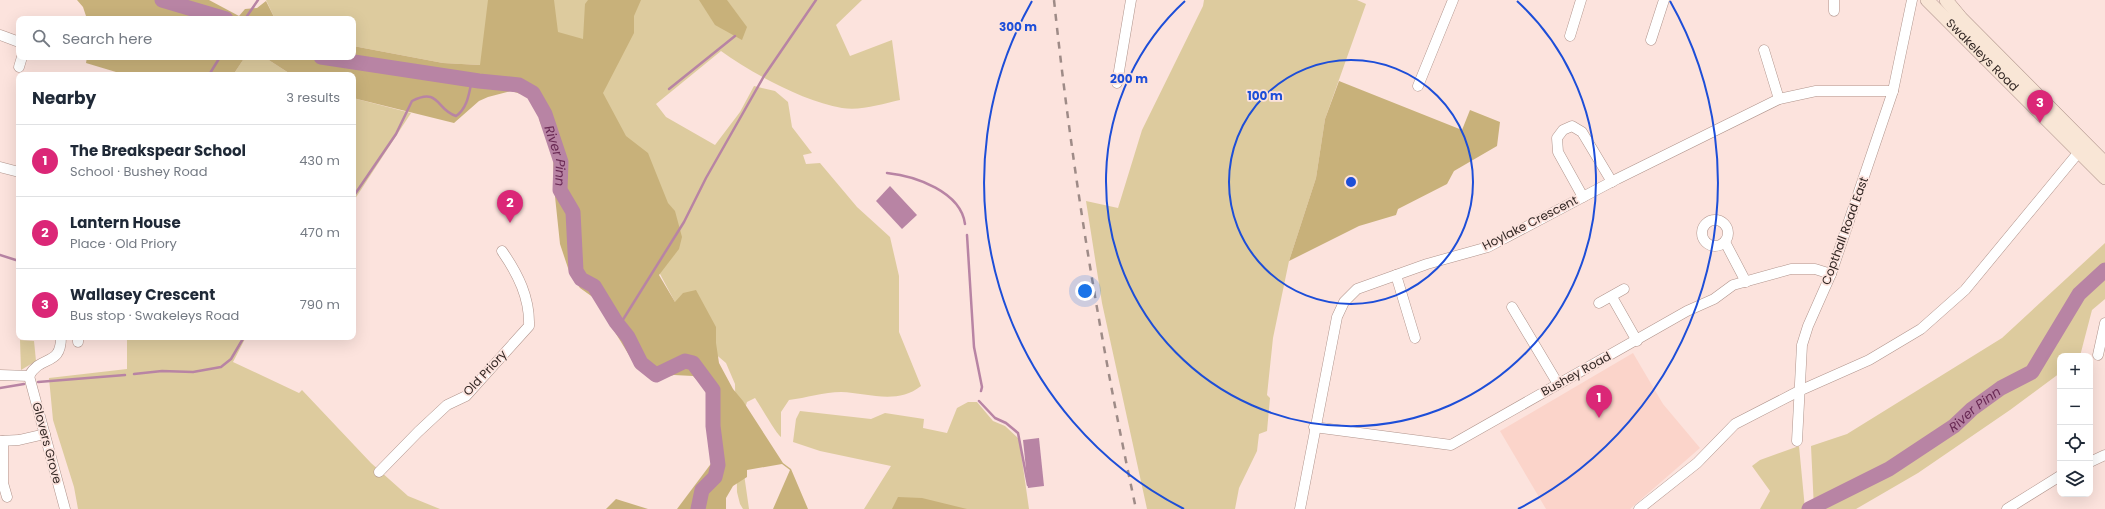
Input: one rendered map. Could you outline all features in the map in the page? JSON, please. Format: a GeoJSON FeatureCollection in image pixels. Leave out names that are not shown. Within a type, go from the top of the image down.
{"type":"FeatureCollection","features":[{"type":"Feature","properties":{"kind":"main road","name":"Swakeleys Road"},"geometry":{"type":"LineString","coordinates":[[1927,0],[2082,148],[2105,163]]}},
{"type":"Feature","properties":{"kind":"main road","name":"Swakeleys Road"},"geometry":{"type":"LineString","coordinates":[[1946,0],[2082,148],[2105,178]]}},
{"type":"Feature","properties":{"kind":"street"},"geometry":{"type":"LineString","coordinates":[[1117,83],[1131,0]]}},
{"type":"Feature","properties":{"kind":"street"},"geometry":{"type":"LineString","coordinates":[[1418,86],[1453,0]]}},
{"type":"Feature","properties":{"kind":"street"},"geometry":{"type":"LineString","coordinates":[[1570,36],[1581,0]]}},
{"type":"Feature","properties":{"kind":"street"},"geometry":{"type":"LineString","coordinates":[[1651,40],[1664,0]]}},
{"type":"Feature","properties":{"kind":"street"},"geometry":{"type":"LineString","coordinates":[[1834,0],[1834,11]]}},
{"type":"Feature","properties":{"kind":"street","name":"Copthall Road East"},"geometry":{"type":"LineString","coordinates":[[1797,441],[1802,345],[1808,326],[1832,274],[1893,91],[1912,0]]}},
{"type":"Feature","properties":{"kind":"street","name":"Copthall Road East"},"geometry":{"type":"LineString","coordinates":[[1908,22],[1912,11],[1922,0]]}},
{"type":"Feature","properties":{"kind":"street"},"geometry":{"type":"LineString","coordinates":[[0,35],[16,41]]}},
{"type":"Feature","properties":{"kind":"street"},"geometry":{"type":"LineString","coordinates":[[1764,50],[1779,99]]}},
{"type":"Feature","properties":{"kind":"street","name":"Hoylake Crescent"},"geometry":{"type":"LineString","coordinates":[[1300,509],[1314,427],[1337,317],[1344,302],[1357,289],[1396,275],[1488,247],[1582,197],[1779,99],[1816,91],[1893,91]]}},
{"type":"Feature","properties":{"kind":"street"},"geometry":{"type":"LineString","coordinates":[[1582,197],[1558,152],[1557,138],[1563,130],[1572,126],[1582,132],[1612,182]]}},
{"type":"Feature","properties":{"kind":"street"},"geometry":{"type":"LineString","coordinates":[[1639,509],[1697,463],[1734,424],[1799,391],[1869,360],[1921,329],[1965,290],[2082,148]]}},
{"type":"Feature","properties":{"kind":"street"},"geometry":{"type":"LineString","coordinates":[[0,167],[16,171]]}},
{"type":"Feature","properties":{"kind":"street"},"geometry":{"type":"LineString","coordinates":[[1725,242],[1746,282]]}},
{"type":"Feature","properties":{"kind":"street","name":"Old Priory"},"geometry":{"type":"LineString","coordinates":[[379,472],[447,405],[466,396],[529,326],[525,292],[513,267],[502,251]]}},
{"type":"Feature","properties":{"kind":"street","name":"Bushey Road"},"geometry":{"type":"LineString","coordinates":[[1314,427],[1451,445],[1637,341],[1687,311],[1714,299],[1733,285],[1791,269],[1815,269],[1832,274]]}},
{"type":"Feature","properties":{"kind":"street"},"geometry":{"type":"LineString","coordinates":[[1396,275],[1415,338]]}},
{"type":"Feature","properties":{"kind":"street"},"geometry":{"type":"LineString","coordinates":[[1599,304],[1624,289]]}},
{"type":"Feature","properties":{"kind":"street"},"geometry":{"type":"LineString","coordinates":[[1612,297],[1637,341]]}},
{"type":"Feature","properties":{"kind":"street"},"geometry":{"type":"LineString","coordinates":[[1512,307],[1558,384]]}},
{"type":"Feature","properties":{"kind":"street"},"geometry":{"type":"LineString","coordinates":[[2098,355],[2105,323]]}},
{"type":"Feature","properties":{"kind":"street"},"geometry":{"type":"LineString","coordinates":[[0,375],[29,376],[34,367],[55,358],[61,348],[61,340]]}},
{"type":"Feature","properties":{"kind":"street","name":"Glovers Grove"},"geometry":{"type":"LineString","coordinates":[[29,376],[65,509]]}},
{"type":"Feature","properties":{"kind":"street"},"geometry":{"type":"LineString","coordinates":[[7,498],[3,483],[1,441],[45,434]]}},
{"type":"Feature","properties":{"kind":"street"},"geometry":{"type":"LineString","coordinates":[[2092,461],[2105,455]]}},
{"type":"Feature","properties":{"kind":"street"},"geometry":{"type":"LineString","coordinates":[[2009,508],[2057,478]]}},
{"type":"Feature","properties":{"kind":"shaded area"},"geometry":{"type":"Polygon","coordinates":[[[77,0],[209,0],[239,16],[86,16],[83,7],[77,0]]]}},
{"type":"Feature","properties":{"kind":"shaded area"},"geometry":{"type":"Polygon","coordinates":[[[266,0],[862,0],[836,25],[850,56],[892,40],[900,100],[857,109],[842,108],[827,104],[779,86],[748,69],[721,51],[656,104],[666,117],[715,145],[740,112],[754,86],[775,91],[788,102],[792,127],[812,153],[803,155],[806,164],[820,163],[857,207],[890,237],[899,276],[899,332],[921,386],[912,392],[892,397],[841,392],[789,400],[781,412],[781,437],[772,426],[755,398],[747,402],[738,432],[749,509],[743,509],[737,492],[735,384],[726,363],[713,352],[683,317],[629,216],[549,95],[480,65],[443,63],[356,47],[356,16],[274,16],[266,0]]]}},
{"type":"Feature","properties":{"kind":"shaded area"},"geometry":{"type":"Polygon","coordinates":[[[488,0],[554,0],[558,32],[583,39],[585,4],[588,0],[641,0],[634,16],[634,33],[603,93],[626,136],[648,153],[668,203],[675,211],[682,237],[679,249],[659,275],[675,302],[683,293],[696,290],[716,327],[716,343],[719,363],[733,389],[743,401],[783,463],[791,469],[808,509],[773,509],[790,470],[782,464],[747,470],[747,477],[733,486],[726,498],[726,509],[677,509],[713,461],[706,411],[708,397],[702,385],[693,376],[674,375],[653,380],[637,368],[594,298],[580,288],[570,274],[560,244],[554,187],[553,152],[540,122],[537,108],[531,97],[511,91],[488,97],[479,101],[454,123],[356,99],[356,72],[287,72],[269,60],[356,60],[356,47],[443,63],[480,65],[488,0]]]}},
{"type":"Feature","properties":{"kind":"shaded area"},"geometry":{"type":"Polygon","coordinates":[[[699,0],[727,0],[747,27],[742,40],[715,25],[699,0]]]}},
{"type":"Feature","properties":{"kind":"shaded area"},"geometry":{"type":"Polygon","coordinates":[[[1204,0],[1357,0],[1366,4],[1325,119],[1316,178],[1289,261],[1273,338],[1267,395],[1270,398],[1267,431],[1259,434],[1257,451],[1239,488],[1235,509],[1147,509],[1102,303],[1086,201],[1118,208],[1142,130],[1203,6],[1204,0]]]}},
{"type":"Feature","properties":{"kind":"shaded area"},"geometry":{"type":"Polygon","coordinates":[[[266,1],[274,16],[239,16],[245,9],[257,8],[266,1]]]}},
{"type":"Feature","properties":{"kind":"shaded area"},"geometry":{"type":"Polygon","coordinates":[[[86,60],[243,60],[235,72],[116,72],[86,63],[86,60]]]}},
{"type":"Feature","properties":{"kind":"shaded area"},"geometry":{"type":"Polygon","coordinates":[[[243,60],[269,60],[287,72],[235,72],[243,60]]]}},
{"type":"Feature","properties":{"kind":"shaded area"},"geometry":{"type":"Polygon","coordinates":[[[1339,81],[1462,130],[1470,110],[1500,122],[1497,146],[1454,171],[1447,184],[1398,209],[1396,215],[1359,226],[1289,261],[1316,178],[1325,119],[1339,81]]]}},
{"type":"Feature","properties":{"kind":"shaded area"},"geometry":{"type":"Polygon","coordinates":[[[356,99],[411,113],[356,197],[356,99]]]}},
{"type":"Feature","properties":{"kind":"shaded area"},"geometry":{"type":"Polygon","coordinates":[[[890,186],[917,215],[902,229],[876,201],[890,186]]]}},
{"type":"Feature","properties":{"kind":"shaded area"},"geometry":{"type":"Polygon","coordinates":[[[2105,243],[2105,299],[2092,310],[2081,353],[2057,353],[2057,375],[2010,410],[1918,473],[1856,509],[1814,509],[1811,446],[1847,434],[2002,338],[2105,243]]]}},
{"type":"Feature","properties":{"kind":"shaded area"},"geometry":{"type":"Polygon","coordinates":[[[20,340],[34,341],[36,361],[21,370],[20,340]]]}},
{"type":"Feature","properties":{"kind":"shaded area"},"geometry":{"type":"Polygon","coordinates":[[[127,340],[244,340],[233,362],[299,393],[302,390],[371,463],[408,496],[440,509],[78,509],[74,487],[53,420],[49,378],[127,369],[127,340]]]}},
{"type":"Feature","properties":{"kind":"shaded area"},"geometry":{"type":"Polygon","coordinates":[[[1633,353],[1663,404],[1700,448],[1630,509],[1546,509],[1500,431],[1633,353]]]}},
{"type":"Feature","properties":{"kind":"shaded area"},"geometry":{"type":"Polygon","coordinates":[[[968,402],[977,402],[993,421],[1005,426],[1019,439],[1029,509],[864,509],[891,466],[820,451],[793,442],[796,419],[800,411],[871,419],[885,413],[924,419],[923,428],[947,433],[957,408],[968,402]]]}},
{"type":"Feature","properties":{"kind":"shaded area"},"geometry":{"type":"Polygon","coordinates":[[[1039,438],[1044,486],[1028,488],[1023,440],[1039,438]]]}},
{"type":"Feature","properties":{"kind":"shaded area"},"geometry":{"type":"Polygon","coordinates":[[[1799,446],[1805,509],[1760,509],[1770,491],[1752,466],[1760,460],[1799,446]]]}},
{"type":"Feature","properties":{"kind":"shaded area"},"geometry":{"type":"Polygon","coordinates":[[[898,497],[922,498],[967,509],[892,509],[898,497]]]}},
{"type":"Feature","properties":{"kind":"shaded area"},"geometry":{"type":"Polygon","coordinates":[[[616,499],[648,509],[606,509],[616,499]]]}},
{"type":"Feature","properties":{"kind":"waterway","name":"River Pinn"},"geometry":{"type":"LineString","coordinates":[[162,0],[216,16]]}},
{"type":"Feature","properties":{"kind":"waterway"},"geometry":{"type":"LineString","coordinates":[[247,16],[258,0]]}},
{"type":"Feature","properties":{"kind":"waterway"},"geometry":{"type":"LineString","coordinates":[[619,326],[684,222],[706,178],[764,76],[816,0]]}},
{"type":"Feature","properties":{"kind":"waterway"},"geometry":{"type":"LineString","coordinates":[[669,89],[735,36]]}},
{"type":"Feature","properties":{"kind":"waterway"},"geometry":{"type":"LineString","coordinates":[[211,72],[218,60]]}},
{"type":"Feature","properties":{"kind":"waterway","name":"River Pinn"},"geometry":{"type":"LineString","coordinates":[[341,60],[479,81],[519,85],[533,93],[545,114],[561,162],[560,190],[573,212],[576,271],[581,279],[594,286],[616,322],[628,337],[641,363],[656,375],[685,361],[693,363],[713,390],[713,426],[718,465],[715,477],[702,490],[698,509]]}},
{"type":"Feature","properties":{"kind":"waterway"},"geometry":{"type":"LineString","coordinates":[[356,193],[396,134],[412,101],[421,97],[433,98],[450,113],[456,116],[466,104],[472,80]]}},
{"type":"Feature","properties":{"kind":"waterway"},"geometry":{"type":"LineString","coordinates":[[887,173],[923,182],[946,195],[955,203],[962,213],[965,224]]}},
{"type":"Feature","properties":{"kind":"waterway"},"geometry":{"type":"LineString","coordinates":[[967,235],[974,347],[982,387],[981,391]]}},
{"type":"Feature","properties":{"kind":"waterway"},"geometry":{"type":"LineString","coordinates":[[0,255],[16,260]]}},
{"type":"Feature","properties":{"kind":"waterway","name":"River Pinn"},"geometry":{"type":"LineString","coordinates":[[1809,509],[1889,469],[1954,426],[1972,409],[2001,388],[2032,372],[2079,294],[2105,270]]}},
{"type":"Feature","properties":{"kind":"waterway"},"geometry":{"type":"LineString","coordinates":[[134,374],[162,371],[193,372],[221,367],[231,359],[242,340]]}},
{"type":"Feature","properties":{"kind":"waterway"},"geometry":{"type":"LineString","coordinates":[[38,382],[125,375]]}},
{"type":"Feature","properties":{"kind":"waterway"},"geometry":{"type":"LineString","coordinates":[[0,388],[24,384]]}},
{"type":"Feature","properties":{"kind":"waterway"},"geometry":{"type":"LineString","coordinates":[[979,401],[995,418],[1006,423],[1018,433],[1028,485]]}},
{"type":"Feature","properties":{"kind":"railway"},"geometry":{"type":"LineString","coordinates":[[1054,0],[1069,128],[1088,256],[1136,509]]}},
{"type":"Feature","properties":{"kind":"place","name":"Wallasey Crescent"},"geometry":{"type":"Point","coordinates":[2040,123]}},
{"type":"Feature","properties":{"kind":"place","name":"Lantern House"},"geometry":{"type":"Point","coordinates":[510,223]}},
{"type":"Feature","properties":{"kind":"place","name":"The Breakspear School"},"geometry":{"type":"Point","coordinates":[1599,418]}}]}
